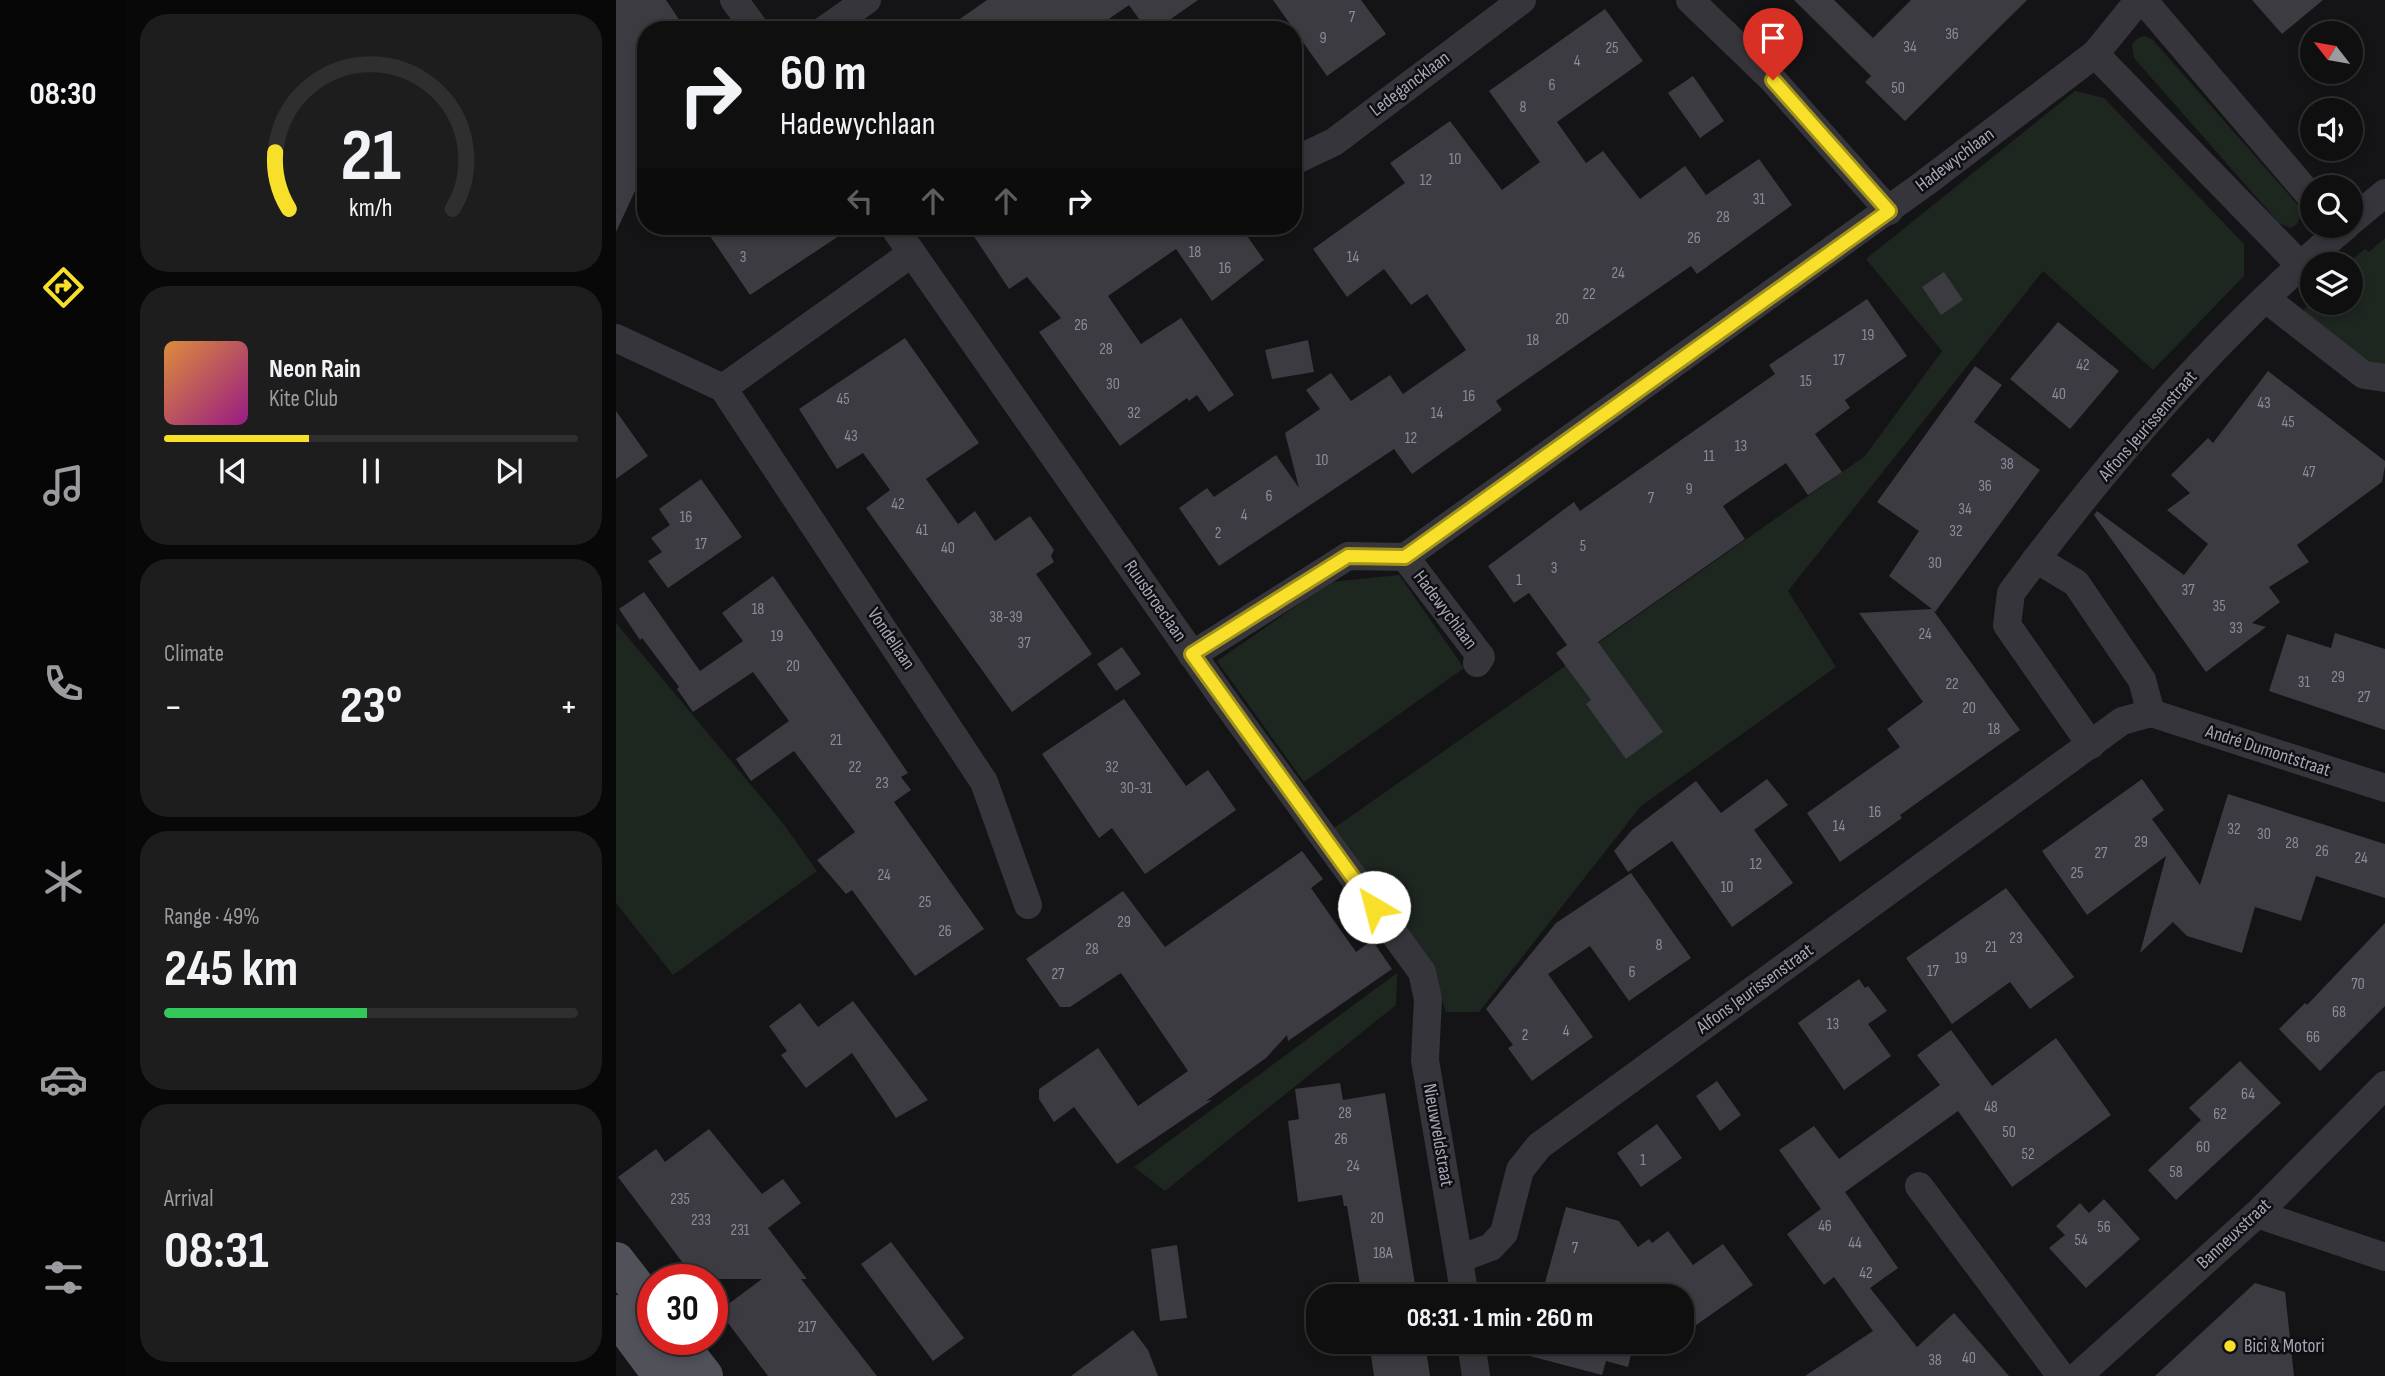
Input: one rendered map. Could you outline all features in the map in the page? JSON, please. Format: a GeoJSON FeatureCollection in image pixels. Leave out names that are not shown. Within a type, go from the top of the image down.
{"type":"FeatureCollection","features":[{"type":"Feature","properties":{"kind":"main road"},"geometry":{"type":"LineString","coordinates":[[616,1261],[637,1288]]}},
{"type":"Feature","properties":{"kind":"main road"},"geometry":{"type":"LineString","coordinates":[[616,1314],[662,1376]]}},
{"type":"Feature","properties":{"kind":"main road"},"geometry":{"type":"LineString","coordinates":[[688,1355],[704,1376]]}},
{"type":"Feature","properties":{"kind":"street"},"geometry":{"type":"LineString","coordinates":[[734,0],[749,21]]}},
{"type":"Feature","properties":{"kind":"street"},"geometry":{"type":"LineString","coordinates":[[837,21],[867,0]]}},
{"type":"Feature","properties":{"kind":"street","name":"Ledegancklaan"},"geometry":{"type":"LineString","coordinates":[[1302,157],[1334,142],[1522,0]]}},
{"type":"Feature","properties":{"kind":"street"},"geometry":{"type":"LineString","coordinates":[[1690,0],[1773,80],[1889,211]]}},
{"type":"Feature","properties":{"kind":"street","name":"Hadewychlaan"},"geometry":{"type":"LineString","coordinates":[[1192,654],[1348,556],[1405,557],[1889,211],[2095,54],[2141,0],[2300,184]]}},
{"type":"Feature","properties":{"kind":"street"},"geometry":{"type":"LineString","coordinates":[[2095,54],[2300,265]]}},
{"type":"Feature","properties":{"kind":"street","name":"Alfons Jeurissenstraat"},"geometry":{"type":"LineString","coordinates":[[2363,214],[2382,202]]}},
{"type":"Feature","properties":{"kind":"street","name":"Ruusbroeclaan"},"geometry":{"type":"LineString","coordinates":[[899,235],[1192,654],[1422,972]]}},
{"type":"Feature","properties":{"kind":"street","name":"Alfons Jeurissenstraat"},"geometry":{"type":"LineString","coordinates":[[2317,252],[2331,238]]}},
{"type":"Feature","properties":{"kind":"street"},"geometry":{"type":"LineString","coordinates":[[616,338],[723,388],[912,253]]}},
{"type":"Feature","properties":{"kind":"street","name":"Alfons Jeurissenstraat"},"geometry":{"type":"LineString","coordinates":[[2091,745],[2007,625],[2011,593],[2150,418],[2266,299],[2300,269]]}},
{"type":"Feature","properties":{"kind":"street"},"geometry":{"type":"LineString","coordinates":[[2266,299],[2364,375],[2385,378]]}},
{"type":"Feature","properties":{"kind":"street","name":"Vondellaan"},"geometry":{"type":"LineString","coordinates":[[723,388],[984,782],[1028,905]]}},
{"type":"Feature","properties":{"kind":"street","name":"Hadewychlaan"},"geometry":{"type":"LineString","coordinates":[[1405,557],[1481,657],[1477,663]]}},
{"type":"Feature","properties":{"kind":"street"},"geometry":{"type":"LineString","coordinates":[[2036,559],[2076,583],[2142,680],[2151,713]]}},
{"type":"Feature","properties":{"kind":"street","name":"Alfons Jeurissenstraat"},"geometry":{"type":"LineString","coordinates":[[1459,1259],[1492,1247],[1504,1233],[1520,1170],[1539,1146],[2122,721],[2151,713]]}},
{"type":"Feature","properties":{"kind":"street","name":"André Dumontstraat"},"geometry":{"type":"LineString","coordinates":[[2151,713],[2385,788]]}},
{"type":"Feature","properties":{"kind":"street","name":"Nieuwveldstraat"},"geometry":{"type":"LineString","coordinates":[[1422,972],[1428,999],[1425,1060],[1463,1284]]}},
{"type":"Feature","properties":{"kind":"street","name":"Banneuxstraat"},"geometry":{"type":"LineString","coordinates":[[2078,1376],[2257,1214],[2385,1085]]}},
{"type":"Feature","properties":{"kind":"street"},"geometry":{"type":"LineString","coordinates":[[1919,1186],[2062,1376]]}},
{"type":"Feature","properties":{"kind":"street"},"geometry":{"type":"LineString","coordinates":[[2257,1214],[2385,1257]]}},
{"type":"Feature","properties":{"kind":"street"},"geometry":{"type":"LineString","coordinates":[[1473,1354],[1476,1376]]}},
{"type":"Feature","properties":{"kind":"shaded area"},"geometry":{"type":"Polygon","coordinates":[[[2145,36],[2153,40],[2299,206],[2300,218],[2296,225],[2290,228],[2279,223],[2134,58],[2132,44],[2145,36]]]}},
{"type":"Feature","properties":{"kind":"shaded area"},"geometry":{"type":"Polygon","coordinates":[[[2075,91],[2104,98],[2244,244],[2244,276],[2153,370],[2043,271],[1788,591],[1836,667],[1641,806],[1479,1012],[1446,1012],[1430,961],[1334,828],[1865,456],[1942,351],[1866,259],[2075,91]]]}},
{"type":"Feature","properties":{"kind":"shaded area"},"geometry":{"type":"Polygon","coordinates":[[[2385,238],[2385,367],[2381,369],[2297,315],[2300,312],[2300,315],[2363,315],[2361,252],[2365,249],[2369,252],[2385,238]]]}},
{"type":"Feature","properties":{"kind":"shaded area"},"geometry":{"type":"Polygon","coordinates":[[[1399,575],[1464,668],[1304,782],[1217,661],[1331,582],[1399,575]]]}},
{"type":"Feature","properties":{"kind":"shaded area"},"geometry":{"type":"Polygon","coordinates":[[[616,623],[782,822],[817,871],[673,975],[616,903],[616,623]]]}},
{"type":"Feature","properties":{"kind":"shaded area"},"geometry":{"type":"Polygon","coordinates":[[[1397,973],[1396,1005],[1165,1191],[1134,1167],[1397,973]]]}},
{"type":"Feature","properties":{"kind":"building"},"geometry":{"type":"Polygon","coordinates":[[[616,0],[666,0],[680,21],[637,21],[637,186],[616,232],[616,0]]]}},
{"type":"Feature","properties":{"kind":"building"},"geometry":{"type":"Polygon","coordinates":[[[987,0],[1198,0],[1168,21],[1141,21],[1129,5],[1106,21],[957,21],[987,0]]]}},
{"type":"Feature","properties":{"kind":"building"},"geometry":{"type":"Polygon","coordinates":[[[1273,0],[1361,0],[1386,34],[1327,76],[1302,41],[1302,21],[1288,21],[1273,0]]]}},
{"type":"Feature","properties":{"kind":"building"},"geometry":{"type":"Polygon","coordinates":[[[1794,0],[1834,0],[1873,38],[1911,0],[2027,0],[1905,121],[1865,82],[1871,76],[1794,0]]]}},
{"type":"Feature","properties":{"kind":"building"},"geometry":{"type":"Polygon","coordinates":[[[2252,0],[2323,0],[2282,34],[2252,0]]]}},
{"type":"Feature","properties":{"kind":"building"},"geometry":{"type":"Polygon","coordinates":[[[1605,9],[1643,61],[1557,122],[1586,163],[1603,151],[1640,199],[1685,166],[1706,195],[1759,159],[1792,205],[1697,274],[1691,266],[1496,401],[1502,410],[1412,474],[1394,449],[1219,566],[1179,508],[1207,488],[1214,497],[1276,455],[1299,488],[1285,433],[1320,409],[1306,390],[1331,373],[1351,401],[1390,375],[1403,394],[1466,350],[1427,294],[1411,305],[1384,269],[1347,297],[1313,249],[1405,183],[1390,163],[1450,121],[1502,190],[1540,162],[1489,91],[1605,9]]]}},
{"type":"Feature","properties":{"kind":"building"},"geometry":{"type":"Polygon","coordinates":[[[1693,76],[1724,121],[1700,138],[1668,93],[1693,76]]]}},
{"type":"Feature","properties":{"kind":"building"},"geometry":{"type":"Polygon","coordinates":[[[712,235],[840,235],[750,295],[712,235]]]}},
{"type":"Feature","properties":{"kind":"building"},"geometry":{"type":"Polygon","coordinates":[[[973,235],[1246,235],[1264,260],[1212,301],[1176,249],[1108,296],[1141,344],[1181,318],[1234,395],[1209,412],[1197,395],[1189,401],[1187,398],[1120,446],[1039,332],[1061,318],[1027,277],[1009,289],[973,235]]]}},
{"type":"Feature","properties":{"kind":"building"},"geometry":{"type":"Polygon","coordinates":[[[1944,272],[1963,300],[1941,315],[1922,287],[1944,272]]]}},
{"type":"Feature","properties":{"kind":"building"},"geometry":{"type":"Polygon","coordinates":[[[1867,299],[1907,356],[1845,400],[1850,408],[1815,434],[1842,472],[1808,495],[1786,463],[1723,506],[1745,539],[1598,642],[1663,732],[1626,759],[1586,704],[1591,700],[1556,653],[1567,645],[1529,593],[1514,603],[1488,566],[1574,502],[1580,511],[1775,374],[1769,365],[1867,299]]]}},
{"type":"Feature","properties":{"kind":"building"},"geometry":{"type":"Polygon","coordinates":[[[2058,322],[2119,371],[2070,429],[2010,379],[2058,322]]]}},
{"type":"Feature","properties":{"kind":"building"},"geometry":{"type":"Polygon","coordinates":[[[905,338],[979,443],[926,479],[958,524],[975,511],[995,541],[1030,516],[1054,550],[1051,556],[1054,562],[1036,574],[1092,654],[1012,712],[866,508],[890,490],[863,453],[837,469],[799,409],[905,338]]]}},
{"type":"Feature","properties":{"kind":"building"},"geometry":{"type":"Polygon","coordinates":[[[1308,340],[1314,372],[1272,379],[1265,350],[1308,340]]]}},
{"type":"Feature","properties":{"kind":"building"},"geometry":{"type":"Polygon","coordinates":[[[1975,366],[2002,385],[1974,422],[2040,470],[1935,612],[1933,610],[2020,730],[1900,815],[1902,818],[1840,862],[1807,813],[1900,747],[1887,729],[1923,702],[1859,613],[1932,609],[1889,576],[1919,531],[1877,502],[1975,366]]]}},
{"type":"Feature","properties":{"kind":"building"},"geometry":{"type":"Polygon","coordinates":[[[2268,371],[2385,461],[2382,482],[2297,545],[2309,562],[2269,587],[2280,602],[2252,623],[2266,627],[2206,672],[2094,515],[2097,511],[2184,575],[2208,544],[2167,510],[2190,493],[2171,475],[2208,438],[2213,443],[2268,371]]]}},
{"type":"Feature","properties":{"kind":"building"},"geometry":{"type":"Polygon","coordinates":[[[616,411],[648,456],[616,479],[616,411]]]}},
{"type":"Feature","properties":{"kind":"building"},"geometry":{"type":"Polygon","coordinates":[[[701,479],[742,537],[668,588],[648,561],[662,552],[651,538],[670,525],[659,509],[701,479]]]}},
{"type":"Feature","properties":{"kind":"building"},"geometry":{"type":"Polygon","coordinates":[[[773,576],[908,773],[901,777],[911,790],[894,802],[984,929],[915,976],[852,890],[846,894],[817,860],[855,832],[794,751],[751,781],[736,759],[789,721],[753,672],[693,712],[677,689],[679,687],[642,638],[640,640],[619,609],[644,592],[700,671],[743,641],[722,613],[773,576]]]}},
{"type":"Feature","properties":{"kind":"building"},"geometry":{"type":"Polygon","coordinates":[[[2335,633],[2385,649],[2385,730],[2269,691],[2287,634],[2331,648],[2335,633]]]}},
{"type":"Feature","properties":{"kind":"building"},"geometry":{"type":"Polygon","coordinates":[[[1122,647],[1141,674],[1116,691],[1097,664],[1122,647]]]}},
{"type":"Feature","properties":{"kind":"building"},"geometry":{"type":"Polygon","coordinates":[[[1124,699],[1186,786],[1208,770],[1236,810],[1145,874],[1112,828],[1099,838],[1042,754],[1124,699]]]}},
{"type":"Feature","properties":{"kind":"building"},"geometry":{"type":"Polygon","coordinates":[[[1767,779],[1788,805],[1754,830],[1793,883],[1732,927],[1672,841],[1628,872],[1614,851],[1632,830],[1696,781],[1721,813],[1767,779]]]}},
{"type":"Feature","properties":{"kind":"building"},"geometry":{"type":"Polygon","coordinates":[[[2142,779],[2164,810],[2152,819],[2200,885],[2228,794],[2385,844],[2385,898],[2316,876],[2301,921],[2255,907],[2242,953],[2187,936],[2173,922],[2140,953],[2166,856],[2087,915],[2042,851],[2142,779]]]}},
{"type":"Feature","properties":{"kind":"building"},"geometry":{"type":"Polygon","coordinates":[[[1302,851],[1323,879],[1311,888],[1356,952],[1372,940],[1392,969],[1288,1041],[1287,1035],[1266,1058],[1206,1101],[1212,1100],[1117,1164],[1074,1107],[1054,1122],[1039,1099],[1039,1089],[1098,1048],[1138,1106],[1188,1071],[1121,973],[1070,1007],[1060,1007],[1026,959],[1123,891],[1165,947],[1302,851]]]}},
{"type":"Feature","properties":{"kind":"building"},"geometry":{"type":"Polygon","coordinates":[[[1631,873],[1691,958],[1629,1001],[1590,946],[1548,974],[1593,1037],[1532,1081],[1508,1048],[1513,1045],[1486,1009],[1556,923],[1631,873]]]}},
{"type":"Feature","properties":{"kind":"building"},"geometry":{"type":"Polygon","coordinates":[[[2006,888],[2074,977],[2030,1009],[2010,982],[1952,1024],[1906,958],[2006,888]]]}},
{"type":"Feature","properties":{"kind":"building"},"geometry":{"type":"Polygon","coordinates":[[[2385,923],[2385,1006],[2320,1071],[2279,1029],[2305,1003],[2307,1005],[2385,923]]]}},
{"type":"Feature","properties":{"kind":"building"},"geometry":{"type":"Polygon","coordinates":[[[1859,979],[1865,988],[1868,986],[1887,1011],[1868,1024],[1891,1056],[1844,1090],[1798,1023],[1859,979]]]}},
{"type":"Feature","properties":{"kind":"building"},"geometry":{"type":"Polygon","coordinates":[[[853,1001],[928,1100],[896,1118],[852,1053],[806,1088],[781,1055],[787,1051],[769,1026],[800,1003],[818,1027],[853,1001]]]}},
{"type":"Feature","properties":{"kind":"building"},"geometry":{"type":"Polygon","coordinates":[[[1951,1030],[1992,1086],[2056,1038],[2111,1115],[2012,1187],[1958,1111],[1845,1192],[1898,1268],[1870,1288],[1917,1347],[1954,1313],[2009,1376],[1805,1376],[1873,1331],[1834,1277],[1824,1285],[1787,1234],[1821,1209],[1779,1150],[1814,1126],[1839,1159],[1940,1085],[1917,1055],[1951,1030]]]}},
{"type":"Feature","properties":{"kind":"building"},"geometry":{"type":"Polygon","coordinates":[[[2240,1061],[2281,1103],[2176,1200],[2148,1170],[2201,1120],[2189,1108],[2240,1061]]]}},
{"type":"Feature","properties":{"kind":"building"},"geometry":{"type":"Polygon","coordinates":[[[1717,1081],[1741,1115],[1720,1131],[1696,1096],[1717,1081]]]}},
{"type":"Feature","properties":{"kind":"building"},"geometry":{"type":"Polygon","coordinates":[[[1340,1083],[1343,1100],[1385,1093],[1415,1284],[1360,1284],[1347,1206],[1344,1206],[1342,1195],[1298,1202],[1288,1121],[1299,1119],[1295,1089],[1340,1083]]]}},
{"type":"Feature","properties":{"kind":"building"},"geometry":{"type":"Polygon","coordinates":[[[1657,1124],[1682,1158],[1641,1187],[1617,1153],[1657,1124]]]}},
{"type":"Feature","properties":{"kind":"building"},"geometry":{"type":"Polygon","coordinates":[[[709,1129],[762,1194],[783,1179],[801,1203],[768,1228],[807,1279],[801,1279],[877,1376],[768,1376],[728,1323],[728,1304],[762,1279],[728,1279],[728,1264],[684,1264],[618,1177],[656,1149],[665,1162],[709,1129]]]}},
{"type":"Feature","properties":{"kind":"building"},"geometry":{"type":"Polygon","coordinates":[[[2104,1199],[2140,1239],[2086,1288],[2049,1248],[2065,1235],[2056,1226],[2080,1203],[2089,1213],[2104,1199]]]}},
{"type":"Feature","properties":{"kind":"building"},"geometry":{"type":"Polygon","coordinates":[[[1566,1207],[1619,1221],[1638,1247],[1649,1239],[1652,1243],[1668,1231],[1693,1265],[1723,1244],[1753,1285],[1694,1327],[1694,1284],[1545,1284],[1566,1207]]]}},
{"type":"Feature","properties":{"kind":"building"},"geometry":{"type":"Polygon","coordinates":[[[891,1242],[964,1338],[933,1361],[861,1264],[891,1242]]]}},
{"type":"Feature","properties":{"kind":"building"},"geometry":{"type":"Polygon","coordinates":[[[1177,1245],[1187,1318],[1160,1321],[1151,1249],[1177,1245]]]}},
{"type":"Feature","properties":{"kind":"building"},"geometry":{"type":"Polygon","coordinates":[[[2255,1283],[2285,1292],[2294,1376],[2155,1376],[2255,1283]]]}},
{"type":"Feature","properties":{"kind":"building"},"geometry":{"type":"Polygon","coordinates":[[[1133,1330],[1148,1350],[1158,1376],[1071,1376],[1133,1330]]]}},
{"type":"Feature","properties":{"kind":"building"},"geometry":{"type":"Polygon","coordinates":[[[1371,1354],[1427,1354],[1430,1376],[1374,1376],[1371,1354]]]}},
{"type":"Feature","properties":{"kind":"building"},"geometry":{"type":"Polygon","coordinates":[[[1631,1354],[1628,1367],[1606,1361],[1602,1375],[1526,1355],[1631,1354]]]}},
{"type":"Feature","properties":{"kind":"place","name":"Bici & Motori"},"geometry":{"type":"Point","coordinates":[2230,1346]}},
{"type":"Feature","properties":{"kind":"route"},"geometry":{"type":"LineString","coordinates":[[1374,907],[1192,654],[1348,556],[1405,557],[1889,211],[1773,80]]}}]}
